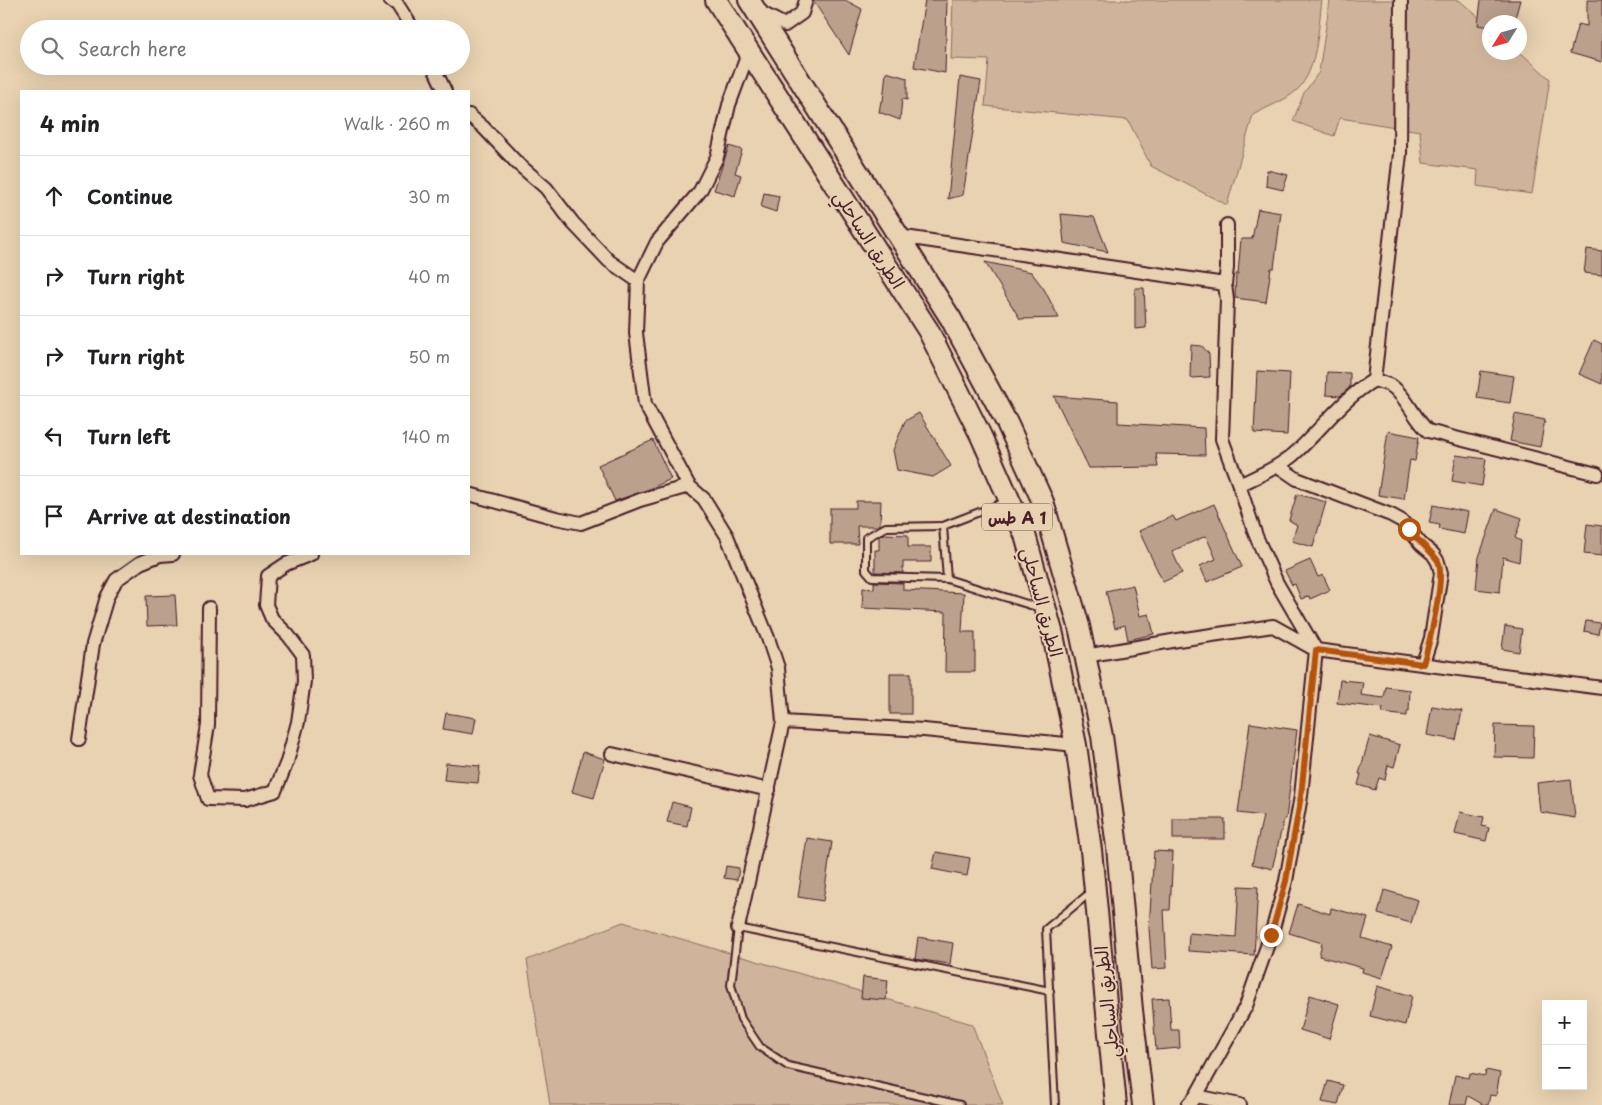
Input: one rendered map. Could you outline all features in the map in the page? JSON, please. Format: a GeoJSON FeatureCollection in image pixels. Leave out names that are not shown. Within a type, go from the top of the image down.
{"type":"FeatureCollection","features":[{"type":"Feature","properties":{"kind":"highway","name":"الطريق الساحلي"},"geometry":{"type":"LineString","coordinates":[[716,0],[928,330],[981,436],[1025,535],[1053,635],[1076,745],[1095,889],[1116,1105]]}},
{"type":"Feature","properties":{"kind":"highway","name":"الطريق الساحلي"},"geometry":{"type":"LineString","coordinates":[[752,4],[955,327],[1007,423],[1044,502],[1079,626],[1102,736],[1117,847],[1143,1105]]}},
{"type":"Feature","properties":{"kind":"street"},"geometry":{"type":"LineString","coordinates":[[752,4],[784,25],[802,13],[806,0]]}},
{"type":"Feature","properties":{"kind":"street"},"geometry":{"type":"LineString","coordinates":[[1374,380],[1400,154],[1401,0]]}},
{"type":"Feature","properties":{"kind":"street"},"geometry":{"type":"LineString","coordinates":[[394,1],[408,20]]}},
{"type":"Feature","properties":{"kind":"street"},"geometry":{"type":"LineString","coordinates":[[738,928],[783,722],[778,668],[727,536],[704,499],[689,486],[645,404],[636,333],[638,281],[657,242],[700,191],[717,157],[729,105],[749,50]]}},
{"type":"Feature","properties":{"kind":"street"},"geometry":{"type":"LineString","coordinates":[[437,75],[445,90]]}},
{"type":"Feature","properties":{"kind":"street"},"geometry":{"type":"LineString","coordinates":[[470,116],[517,163],[546,188],[573,223],[609,261],[638,281]]}},
{"type":"Feature","properties":{"kind":"street"},"geometry":{"type":"LineString","coordinates":[[1227,225],[1225,284],[1227,300],[1222,440],[1256,536],[1274,575],[1316,650],[1301,796],[1286,881],[1271,935],[1246,1006],[1192,1100],[1240,1105]]}},
{"type":"Feature","properties":{"kind":"street"},"geometry":{"type":"LineString","coordinates":[[898,236],[1225,284]]}},
{"type":"Feature","properties":{"kind":"street"},"geometry":{"type":"LineString","coordinates":[[1239,484],[1278,466],[1292,456],[1350,397],[1374,380],[1392,386],[1407,403],[1418,422],[1428,431],[1597,474]]}},
{"type":"Feature","properties":{"kind":"street"},"geometry":{"type":"LineString","coordinates":[[1278,466],[1297,479],[1402,521],[1438,562],[1441,573],[1431,638],[1423,664]]}},
{"type":"Feature","properties":{"kind":"street"},"geometry":{"type":"LineString","coordinates":[[470,494],[581,523],[640,500],[689,486]]}},
{"type":"Feature","properties":{"kind":"street"},"geometry":{"type":"LineString","coordinates":[[79,739],[93,644],[107,597],[116,580],[140,563],[160,555]]}},
{"type":"Feature","properties":{"kind":"street"},"geometry":{"type":"LineString","coordinates":[[208,608],[208,725],[200,775],[208,798],[245,800],[275,791],[288,762],[298,722],[304,682],[303,656],[288,635],[272,619],[266,605],[268,576],[286,564],[308,555]]}},
{"type":"Feature","properties":{"kind":"street"},"geometry":{"type":"LineString","coordinates":[[1085,656],[1187,638],[1273,626],[1316,650],[1601,684]]}},
{"type":"Feature","properties":{"kind":"street"},"geometry":{"type":"LineString","coordinates":[[783,722],[924,730],[1076,745]]}},
{"type":"Feature","properties":{"kind":"street"},"geometry":{"type":"LineString","coordinates":[[612,754],[769,790]]}},
{"type":"Feature","properties":{"kind":"lane"},"geometry":{"type":"LineString","coordinates":[[1010,500],[943,526],[886,527],[866,538],[866,570],[872,577],[947,579],[1046,610]]}},
{"type":"Feature","properties":{"kind":"lane"},"geometry":{"type":"LineString","coordinates":[[943,526],[947,579]]}},
{"type":"Feature","properties":{"kind":"lane"},"geometry":{"type":"LineString","coordinates":[[1055,1105],[1046,929],[1095,889]]}},
{"type":"Feature","properties":{"kind":"lane"},"geometry":{"type":"LineString","coordinates":[[960,1105],[788,1066],[760,1047],[741,1019],[731,985],[738,928],[1050,991]]}},
{"type":"Feature","properties":{"kind":"shaded area"},"geometry":{"type":"Polygon","coordinates":[[[953,0],[1322,0],[1316,48],[1309,72],[1292,95],[1253,115],[1227,205],[1151,166],[1128,120],[985,106],[989,60],[951,59],[953,0]]]}},
{"type":"Feature","properties":{"kind":"shaded area"},"geometry":{"type":"Polygon","coordinates":[[[1330,0],[1459,0],[1482,20],[1482,60],[1527,60],[1527,58],[1550,79],[1532,194],[1477,186],[1478,170],[1423,163],[1420,131],[1340,118],[1334,136],[1293,121],[1304,93],[1319,72],[1330,0]]]}},
{"type":"Feature","properties":{"kind":"shaded area"},"geometry":{"type":"Polygon","coordinates":[[[623,922],[972,1024],[1003,1105],[550,1105],[527,960],[623,922]]]}},
{"type":"Feature","properties":{"kind":"building"},"geometry":{"type":"Polygon","coordinates":[[[814,0],[845,0],[862,9],[849,55],[814,2],[814,0]]]}},
{"type":"Feature","properties":{"kind":"building"},"geometry":{"type":"Polygon","coordinates":[[[925,0],[947,0],[945,73],[914,67],[925,0]]]}},
{"type":"Feature","properties":{"kind":"building"},"geometry":{"type":"Polygon","coordinates":[[[1481,0],[1520,0],[1516,15],[1482,15],[1482,26],[1478,25],[1481,0]]]}},
{"type":"Feature","properties":{"kind":"building"},"geometry":{"type":"Polygon","coordinates":[[[1587,0],[1602,0],[1602,62],[1570,53],[1578,24],[1587,26],[1587,0]]]}},
{"type":"Feature","properties":{"kind":"building"},"geometry":{"type":"Polygon","coordinates":[[[886,72],[907,78],[907,100],[902,99],[900,120],[879,112],[881,101],[883,101],[886,72]]]}},
{"type":"Feature","properties":{"kind":"building"},"geometry":{"type":"Polygon","coordinates":[[[960,77],[981,81],[963,195],[948,199],[960,77]]]}},
{"type":"Feature","properties":{"kind":"building"},"geometry":{"type":"Polygon","coordinates":[[[729,146],[742,150],[735,173],[741,175],[735,196],[714,190],[729,146]]]}},
{"type":"Feature","properties":{"kind":"building"},"geometry":{"type":"Polygon","coordinates":[[[1267,170],[1288,175],[1283,190],[1266,186],[1267,170]]]}},
{"type":"Feature","properties":{"kind":"building"},"geometry":{"type":"Polygon","coordinates":[[[764,193],[779,196],[776,212],[761,207],[764,193]]]}},
{"type":"Feature","properties":{"kind":"building"},"geometry":{"type":"Polygon","coordinates":[[[1258,209],[1281,213],[1274,268],[1271,268],[1266,302],[1235,298],[1241,239],[1252,239],[1258,209]]]}},
{"type":"Feature","properties":{"kind":"building"},"geometry":{"type":"Polygon","coordinates":[[[1061,214],[1094,217],[1108,252],[1064,243],[1061,214]]]}},
{"type":"Feature","properties":{"kind":"building"},"geometry":{"type":"Polygon","coordinates":[[[1587,249],[1602,251],[1602,275],[1584,273],[1587,249]]]}},
{"type":"Feature","properties":{"kind":"building"},"geometry":{"type":"Polygon","coordinates":[[[985,262],[1031,272],[1044,289],[1059,318],[1020,319],[985,262]]]}},
{"type":"Feature","properties":{"kind":"building"},"geometry":{"type":"Polygon","coordinates":[[[1135,288],[1144,288],[1146,328],[1135,329],[1135,288]]]}},
{"type":"Feature","properties":{"kind":"building"},"geometry":{"type":"Polygon","coordinates":[[[1594,340],[1602,344],[1602,384],[1579,374],[1594,340]]]}},
{"type":"Feature","properties":{"kind":"building"},"geometry":{"type":"Polygon","coordinates":[[[1191,345],[1202,346],[1209,354],[1210,377],[1190,378],[1191,345]]]}},
{"type":"Feature","properties":{"kind":"building"},"geometry":{"type":"Polygon","coordinates":[[[1257,371],[1290,373],[1287,435],[1254,433],[1257,371]]]}},
{"type":"Feature","properties":{"kind":"building"},"geometry":{"type":"Polygon","coordinates":[[[1481,371],[1514,376],[1510,403],[1477,398],[1481,371]]]}},
{"type":"Feature","properties":{"kind":"building"},"geometry":{"type":"Polygon","coordinates":[[[1327,372],[1350,373],[1350,387],[1340,396],[1326,395],[1327,372]]]}},
{"type":"Feature","properties":{"kind":"building"},"geometry":{"type":"Polygon","coordinates":[[[1054,396],[1118,401],[1118,423],[1204,428],[1205,455],[1156,454],[1158,467],[1089,468],[1054,396]]]}},
{"type":"Feature","properties":{"kind":"building"},"geometry":{"type":"Polygon","coordinates":[[[919,413],[951,466],[933,477],[897,470],[893,450],[905,421],[919,413]]]}},
{"type":"Feature","properties":{"kind":"building"},"geometry":{"type":"Polygon","coordinates":[[[1515,414],[1545,420],[1540,447],[1510,441],[1515,414]]]}},
{"type":"Feature","properties":{"kind":"building"},"geometry":{"type":"Polygon","coordinates":[[[1388,431],[1419,437],[1415,461],[1410,460],[1404,499],[1378,495],[1388,431]]]}},
{"type":"Feature","properties":{"kind":"building"},"geometry":{"type":"Polygon","coordinates":[[[653,440],[671,479],[615,501],[598,465],[653,440]]]}},
{"type":"Feature","properties":{"kind":"building"},"geometry":{"type":"Polygon","coordinates":[[[1456,455],[1486,459],[1482,486],[1452,481],[1456,455]]]}},
{"type":"Feature","properties":{"kind":"building"},"geometry":{"type":"Polygon","coordinates":[[[1297,494],[1326,502],[1313,547],[1292,541],[1297,525],[1289,520],[1297,494]]]}},
{"type":"Feature","properties":{"kind":"building"},"geometry":{"type":"Polygon","coordinates":[[[856,501],[881,501],[880,524],[878,526],[857,526],[858,544],[830,544],[830,508],[856,508],[856,501]]]}},
{"type":"Feature","properties":{"kind":"building"},"geometry":{"type":"Polygon","coordinates":[[[1214,504],[1242,567],[1207,582],[1200,566],[1216,559],[1206,536],[1172,551],[1182,573],[1163,582],[1139,531],[1173,516],[1176,521],[1214,504]]]}},
{"type":"Feature","properties":{"kind":"building"},"geometry":{"type":"Polygon","coordinates":[[[1433,505],[1468,512],[1464,534],[1439,529],[1440,525],[1429,523],[1433,505]]]}},
{"type":"Feature","properties":{"kind":"building"},"geometry":{"type":"Polygon","coordinates":[[[1496,509],[1522,518],[1515,538],[1521,541],[1519,562],[1503,557],[1500,592],[1476,589],[1479,557],[1496,509]]]}},
{"type":"Feature","properties":{"kind":"building"},"geometry":{"type":"Polygon","coordinates":[[[1587,524],[1602,526],[1602,556],[1584,554],[1587,524]]]}},
{"type":"Feature","properties":{"kind":"building"},"geometry":{"type":"Polygon","coordinates":[[[884,534],[908,535],[908,547],[931,547],[931,562],[903,562],[903,573],[875,572],[875,550],[879,550],[879,536],[884,534]]]}},
{"type":"Feature","properties":{"kind":"building"},"geometry":{"type":"Polygon","coordinates":[[[1310,560],[1318,577],[1323,575],[1330,590],[1310,599],[1309,596],[1301,599],[1295,584],[1292,585],[1285,571],[1310,560]]]}},
{"type":"Feature","properties":{"kind":"building"},"geometry":{"type":"Polygon","coordinates":[[[874,582],[903,583],[903,590],[964,593],[962,632],[975,632],[975,672],[945,672],[946,612],[862,608],[863,588],[874,589],[874,582]]]}},
{"type":"Feature","properties":{"kind":"building"},"geometry":{"type":"Polygon","coordinates":[[[1133,585],[1140,616],[1149,614],[1154,634],[1128,640],[1125,625],[1115,628],[1106,591],[1133,585]]]}},
{"type":"Feature","properties":{"kind":"building"},"geometry":{"type":"Polygon","coordinates":[[[175,595],[177,625],[147,626],[146,596],[175,595]]]}},
{"type":"Feature","properties":{"kind":"building"},"geometry":{"type":"Polygon","coordinates":[[[1586,621],[1600,623],[1598,634],[1584,631],[1586,621]]]}},
{"type":"Feature","properties":{"kind":"building"},"geometry":{"type":"Polygon","coordinates":[[[1505,626],[1522,629],[1519,652],[1502,649],[1505,626]]]}},
{"type":"Feature","properties":{"kind":"building"},"geometry":{"type":"Polygon","coordinates":[[[890,673],[911,673],[911,714],[890,714],[890,673]]]}},
{"type":"Feature","properties":{"kind":"building"},"geometry":{"type":"Polygon","coordinates":[[[1340,680],[1363,682],[1361,695],[1384,698],[1386,687],[1410,690],[1407,716],[1382,713],[1383,708],[1337,703],[1340,680]]]}},
{"type":"Feature","properties":{"kind":"building"},"geometry":{"type":"Polygon","coordinates":[[[1432,706],[1462,711],[1456,740],[1427,735],[1432,706]]]}},
{"type":"Feature","properties":{"kind":"building"},"geometry":{"type":"Polygon","coordinates":[[[446,713],[476,718],[473,734],[443,729],[446,713]]]}},
{"type":"Feature","properties":{"kind":"building"},"geometry":{"type":"Polygon","coordinates":[[[1250,723],[1297,730],[1286,819],[1284,819],[1272,869],[1252,864],[1263,816],[1238,813],[1250,723]]]}},
{"type":"Feature","properties":{"kind":"building"},"geometry":{"type":"Polygon","coordinates":[[[1495,725],[1534,726],[1533,758],[1494,757],[1495,725]]]}},
{"type":"Feature","properties":{"kind":"building"},"geometry":{"type":"Polygon","coordinates":[[[1370,736],[1400,745],[1394,767],[1388,765],[1385,780],[1379,778],[1375,790],[1358,785],[1361,774],[1359,774],[1370,736]]]}},
{"type":"Feature","properties":{"kind":"building"},"geometry":{"type":"Polygon","coordinates":[[[583,752],[605,759],[594,798],[572,792],[583,752]]]}},
{"type":"Feature","properties":{"kind":"building"},"geometry":{"type":"Polygon","coordinates":[[[446,763],[480,766],[478,783],[444,780],[446,763]]]}},
{"type":"Feature","properties":{"kind":"building"},"geometry":{"type":"Polygon","coordinates":[[[1571,779],[1575,818],[1540,812],[1537,783],[1571,779]]]}},
{"type":"Feature","properties":{"kind":"building"},"geometry":{"type":"Polygon","coordinates":[[[672,802],[691,807],[687,826],[667,822],[672,802]]]}},
{"type":"Feature","properties":{"kind":"building"},"geometry":{"type":"Polygon","coordinates":[[[1460,812],[1484,817],[1482,826],[1489,828],[1486,841],[1455,834],[1460,812]]]}},
{"type":"Feature","properties":{"kind":"building"},"geometry":{"type":"Polygon","coordinates":[[[1173,819],[1225,819],[1225,839],[1173,839],[1173,819]]]}},
{"type":"Feature","properties":{"kind":"building"},"geometry":{"type":"Polygon","coordinates":[[[807,838],[832,842],[823,901],[798,897],[807,838]]]}},
{"type":"Feature","properties":{"kind":"building"},"geometry":{"type":"Polygon","coordinates":[[[1154,851],[1173,852],[1170,910],[1164,910],[1167,968],[1152,969],[1149,928],[1154,851]]]}},
{"type":"Feature","properties":{"kind":"building"},"geometry":{"type":"Polygon","coordinates":[[[936,852],[970,858],[967,876],[932,869],[936,852]]]}},
{"type":"Feature","properties":{"kind":"building"},"geometry":{"type":"Polygon","coordinates":[[[726,866],[739,868],[737,880],[724,878],[726,866]]]}},
{"type":"Feature","properties":{"kind":"building"},"geometry":{"type":"Polygon","coordinates":[[[1239,886],[1258,887],[1254,955],[1188,951],[1189,933],[1236,937],[1239,886]]]}},
{"type":"Feature","properties":{"kind":"building"},"geometry":{"type":"Polygon","coordinates":[[[1384,890],[1418,900],[1411,923],[1378,914],[1384,890]]]}},
{"type":"Feature","properties":{"kind":"building"},"geometry":{"type":"Polygon","coordinates":[[[1298,904],[1330,914],[1331,908],[1368,918],[1362,938],[1392,947],[1382,978],[1362,972],[1363,968],[1319,956],[1322,943],[1289,933],[1298,904]]]}},
{"type":"Feature","properties":{"kind":"building"},"geometry":{"type":"Polygon","coordinates":[[[918,937],[953,943],[950,964],[915,959],[918,937]]]}},
{"type":"Feature","properties":{"kind":"building"},"geometry":{"type":"Polygon","coordinates":[[[863,977],[888,980],[886,1000],[861,998],[863,977]]]}},
{"type":"Feature","properties":{"kind":"building"},"geometry":{"type":"Polygon","coordinates":[[[1377,986],[1412,996],[1405,1025],[1370,1016],[1377,986]]]}},
{"type":"Feature","properties":{"kind":"building"},"geometry":{"type":"Polygon","coordinates":[[[1310,995],[1339,1004],[1329,1039],[1300,1030],[1310,995]]]}},
{"type":"Feature","properties":{"kind":"building"},"geometry":{"type":"Polygon","coordinates":[[[1169,998],[1171,1030],[1179,1030],[1180,1048],[1156,1050],[1152,999],[1169,998]]]}},
{"type":"Feature","properties":{"kind":"building"},"geometry":{"type":"Polygon","coordinates":[[[1486,1070],[1500,1073],[1496,1096],[1490,1095],[1488,1105],[1484,1105],[1468,1096],[1466,1105],[1449,1105],[1455,1075],[1469,1078],[1470,1073],[1485,1076],[1486,1070]]]}},
{"type":"Feature","properties":{"kind":"building"},"geometry":{"type":"Polygon","coordinates":[[[1328,1081],[1343,1085],[1338,1105],[1322,1102],[1328,1081]]]}},
{"type":"Feature","properties":{"kind":"route"},"geometry":{"type":"LineString","coordinates":[[1271,935],[1286,881],[1301,796],[1316,650],[1423,664],[1431,638],[1441,573],[1438,562],[1433,554],[1421,544],[1409,529]]}}]}
